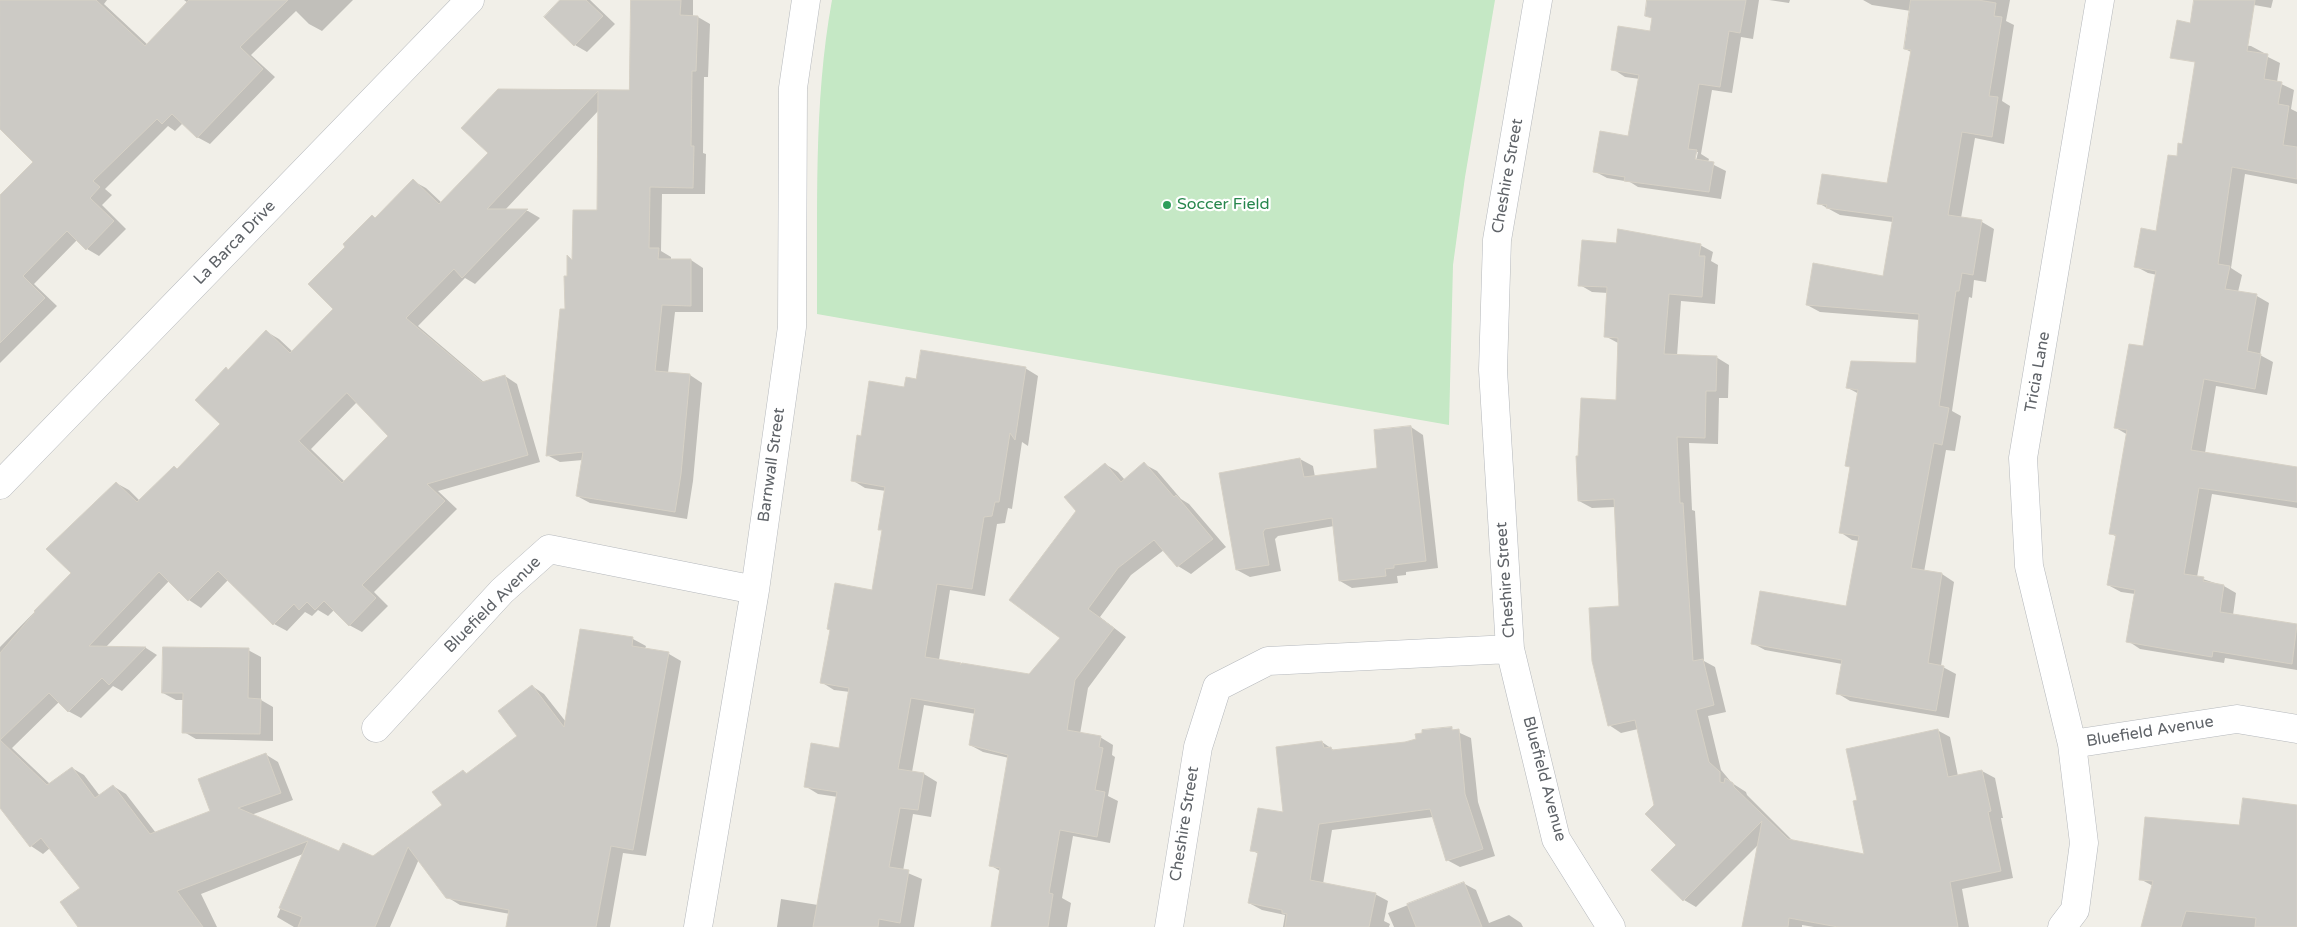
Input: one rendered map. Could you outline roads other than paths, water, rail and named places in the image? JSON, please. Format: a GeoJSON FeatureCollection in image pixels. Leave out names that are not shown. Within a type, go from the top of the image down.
{"type":"FeatureCollection","features":[{"type":"Feature","properties":{"kind":"street","name":"La Barca Drive"},"geometry":{"type":"LineString","coordinates":[[0,485],[470,0]]}},
{"type":"Feature","properties":{"kind":"street","name":"Barnwall Street"},"geometry":{"type":"LineString","coordinates":[[698,927],[755,590],[792,327],[793,88],[806,0]]}},
{"type":"Feature","properties":{"kind":"street","name":"Cheshire Street"},"geometry":{"type":"LineString","coordinates":[[1168,927],[1198,747],[1217,687],[1268,661],[1510,649],[1492,370],[1497,240],[1538,0]]}},
{"type":"Feature","properties":{"kind":"street","name":"Tricia Lane"},"geometry":{"type":"LineString","coordinates":[[2072,744],[2030,566],[2023,458],[2100,0]]}},
{"type":"Feature","properties":{"kind":"street","name":"Bluefield Avenue"},"geometry":{"type":"LineString","coordinates":[[376,728],[502,591],[549,549],[755,590]]}},
{"type":"Feature","properties":{"kind":"street","name":"Bluefield Avenue"},"geometry":{"type":"LineString","coordinates":[[1510,649],[1556,839],[1610,927]]}},
{"type":"Feature","properties":{"kind":"street","name":"Bluefield Avenue"},"geometry":{"type":"LineString","coordinates":[[2062,927],[2075,910],[2084,843],[2072,744],[2236,719],[2297,729]]}},
{"type":"Feature","properties":{"kind":"place","name":"Soccer Field"},"geometry":{"type":"Point","coordinates":[1167,205]}}]}
